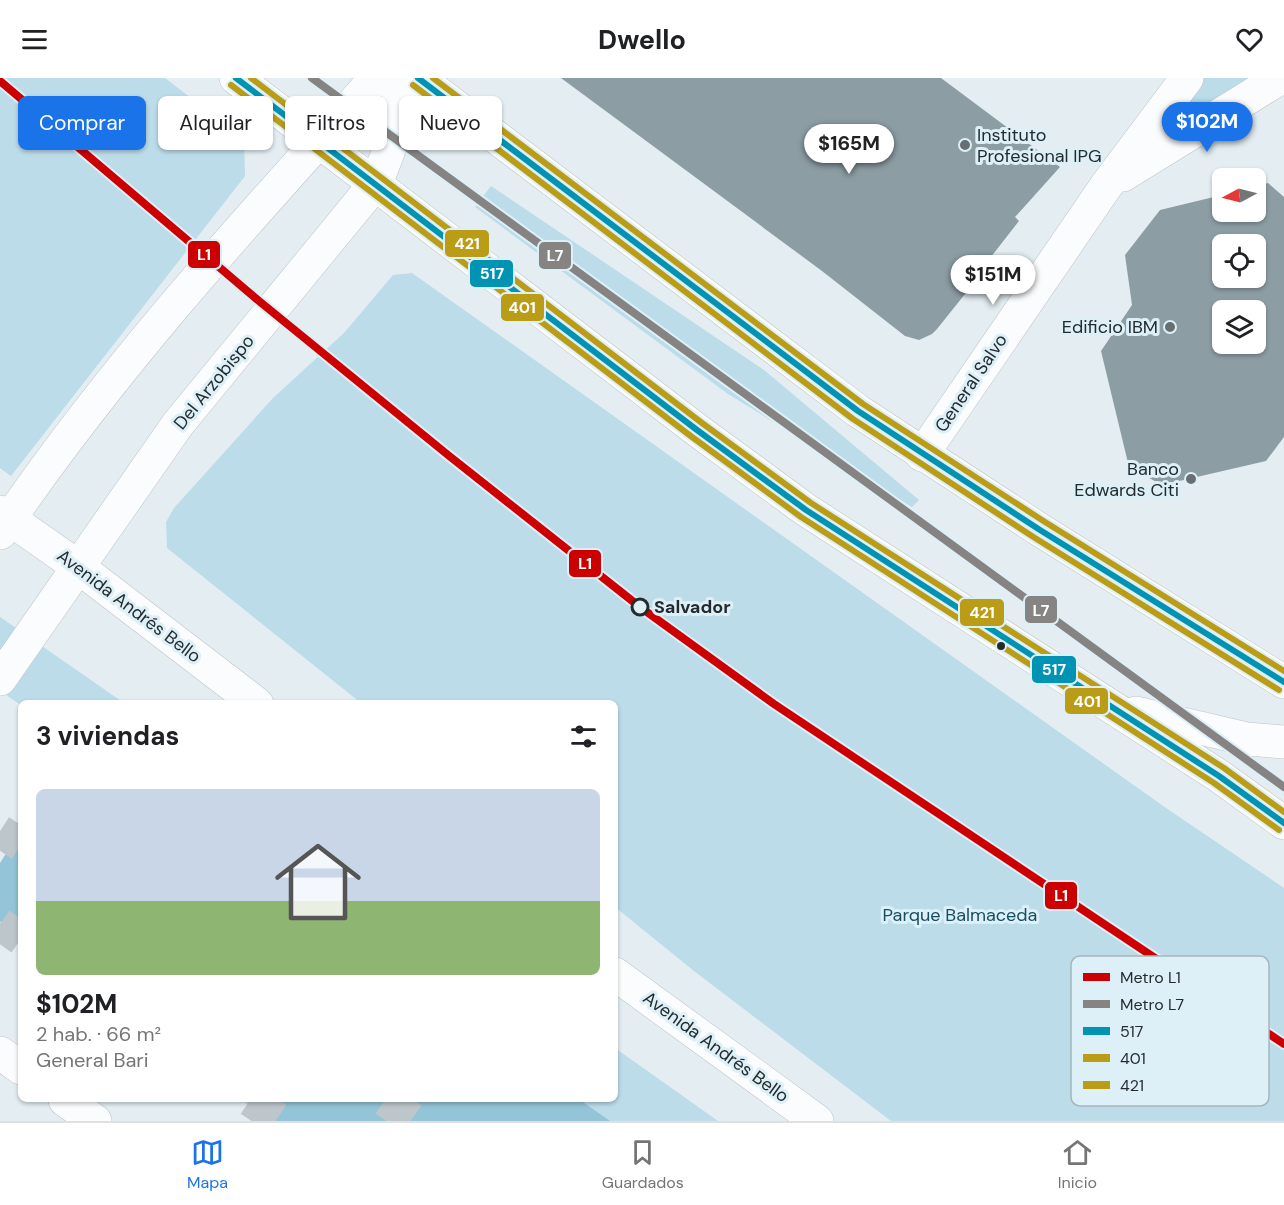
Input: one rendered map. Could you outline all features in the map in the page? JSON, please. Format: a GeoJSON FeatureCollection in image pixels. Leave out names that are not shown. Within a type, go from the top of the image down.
{"type":"FeatureCollection","features":[{"type":"Feature","properties":{"kind":"main road"},"geometry":{"type":"LineString","coordinates":[[236,78],[285,116]]}},
{"type":"Feature","properties":{"kind":"main road"},"geometry":{"type":"LineString","coordinates":[[360,96],[376,78]]}},
{"type":"Feature","properties":{"kind":"main road","name":"Del Arzobispo"},"geometry":{"type":"LineString","coordinates":[[0,679],[178,424],[375,184],[388,156],[396,126],[397,78]]}},
{"type":"Feature","properties":{"kind":"main road"},"geometry":{"type":"LineString","coordinates":[[418,78],[858,411],[922,455],[1284,682]]}},
{"type":"Feature","properties":{"kind":"main road","name":"General Salvo"},"geometry":{"type":"LineString","coordinates":[[922,455],[1106,186],[1187,78]]}},
{"type":"Feature","properties":{"kind":"main road"},"geometry":{"type":"LineString","coordinates":[[1106,186],[1281,78]]}},
{"type":"Feature","properties":{"kind":"main road"},"geometry":{"type":"LineString","coordinates":[[3,521],[133,353],[311,150]]}},
{"type":"Feature","properties":{"kind":"main road"},"geometry":{"type":"LineString","coordinates":[[329,150],[806,510],[1219,776],[1284,823]]}},
{"type":"Feature","properties":{"kind":"main road","name":"Avenida Andrés Bello"},"geometry":{"type":"LineString","coordinates":[[3,521],[77,566],[252,700]]}},
{"type":"Feature","properties":{"kind":"main road"},"geometry":{"type":"LineString","coordinates":[[1113,708],[1247,739],[1284,742]]}},
{"type":"Feature","properties":{"kind":"main road","name":"Avenida Andrés Bello"},"geometry":{"type":"LineString","coordinates":[[618,976],[817,1121]]}},
{"type":"Feature","properties":{"kind":"main road"},"geometry":{"type":"LineString","coordinates":[[0,1053],[18,1066]]}},
{"type":"Feature","properties":{"kind":"main road"},"geometry":{"type":"LineString","coordinates":[[68,1102],[96,1121]]}},
{"type":"Feature","properties":{"kind":"green space"},"geometry":{"type":"Polygon","coordinates":[[[0,78],[165,78],[188,96],[158,96],[158,150],[244,150],[245,176],[11,476],[0,468],[0,78]]]}},
{"type":"Feature","properties":{"kind":"green space"},"geometry":{"type":"Polygon","coordinates":[[[1191,78],[1273,78],[1128,164],[1191,78]]]}},
{"type":"Feature","properties":{"kind":"green space"},"geometry":{"type":"Polygon","coordinates":[[[491,186],[764,370],[919,500],[912,507],[728,394],[475,207],[491,186]]]}},
{"type":"Feature","properties":{"kind":"green space","name":"Parque Balmaceda"},"geometry":{"type":"Polygon","coordinates":[[[412,273],[1166,808],[1284,888],[1284,1121],[891,1121],[694,971],[618,909],[618,700],[357,700],[167,548],[166,522],[174,508],[273,398],[344,333],[393,275],[412,273]]]}},
{"type":"Feature","properties":{"kind":"green space"},"geometry":{"type":"Polygon","coordinates":[[[0,617],[120,700],[18,700],[18,944],[0,931],[0,617]]]}},
{"type":"Feature","properties":{"kind":"green space"},"geometry":{"type":"Polygon","coordinates":[[[618,1050],[718,1121],[272,1121],[244,1102],[618,1102],[618,1050]]]}},
{"type":"Feature","properties":{"kind":"shaded area"},"geometry":{"type":"Polygon","coordinates":[[[0,694],[18,707],[18,934],[0,921],[0,694]]]}},
{"type":"Feature","properties":{"kind":"shaded area"},"geometry":{"type":"Polygon","coordinates":[[[249,1102],[583,1102],[610,1121],[276,1121],[249,1102]]]}},
{"type":"Feature","properties":{"kind":"pier"},"geometry":{"type":"Polygon","coordinates":[[[0,691],[18,703],[18,835],[0,863],[0,691]]]}},
{"type":"Feature","properties":{"kind":"building"},"geometry":{"type":"Polygon","coordinates":[[[561,78],[941,78],[1060,167],[1015,217],[1019,221],[987,262],[989,264],[937,329],[919,340],[905,336],[822,271],[561,78]]]}},
{"type":"Feature","properties":{"kind":"building","name":"Edificio IBM"},"geometry":{"type":"Polygon","coordinates":[[[1266,184],[1284,197],[1284,437],[1266,461],[1162,485],[1129,467],[1101,351],[1132,305],[1125,255],[1160,210],[1212,197],[1212,222],[1266,222],[1266,184]]]}},
{"type":"Feature","properties":{"kind":"tunnel"},"geometry":{"type":"LineString","coordinates":[[0,831],[18,843]]}},
{"type":"Feature","properties":{"kind":"tunnel"},"geometry":{"type":"LineString","coordinates":[[0,924],[18,937]]}},
{"type":"Feature","properties":{"kind":"tunnel"},"geometry":{"type":"LineString","coordinates":[[253,1102],[281,1121]]}},
{"type":"Feature","properties":{"kind":"tunnel"},"geometry":{"type":"LineString","coordinates":[[388,1102],[415,1121]]}},
{"type":"Feature","properties":{"kind":"metro line","name":"L7"},"geometry":{"type":"LineString","coordinates":[[312,78],[1284,787]]}},
{"type":"Feature","properties":{"kind":"metro line","name":"L1"},"geometry":{"type":"LineString","coordinates":[[0,81],[259,301],[640,607],[774,704],[1152,956]]}},
{"type":"Feature","properties":{"kind":"metro line","name":"L1"},"geometry":{"type":"LineString","coordinates":[[1269,1034],[1284,1044]]}},
{"type":"Feature","properties":{"kind":"transit line","name":"517"},"geometry":{"type":"LineString","coordinates":[[236,78],[697,430],[806,510],[1219,776],[1284,823]]}},
{"type":"Feature","properties":{"kind":"transit line","name":"421"},"geometry":{"type":"LineString","coordinates":[[251,78],[702,423],[811,503],[1224,768],[1284,812]]}},
{"type":"Feature","properties":{"kind":"transit line","name":"517"},"geometry":{"type":"LineString","coordinates":[[418,78],[858,411],[1040,530],[1284,682]]}},
{"type":"Feature","properties":{"kind":"transit line","name":"421"},"geometry":{"type":"LineString","coordinates":[[433,78],[863,404],[1045,522],[1284,671]]}},
{"type":"Feature","properties":{"kind":"transit line","name":"401"},"geometry":{"type":"LineString","coordinates":[[231,85],[692,437],[801,517],[1214,783],[1279,830]]}},
{"type":"Feature","properties":{"kind":"transit line","name":"401"},"geometry":{"type":"LineString","coordinates":[[413,85],[853,419],[1035,538],[1279,690]]}},
{"type":"Feature","properties":{"kind":"place","name":"Instituto Profesional IPG"},"geometry":{"type":"Point","coordinates":[965,145]}},
{"type":"Feature","properties":{"kind":"place","name":"Edificio IBM"},"geometry":{"type":"Point","coordinates":[1170,327]}},
{"type":"Feature","properties":{"kind":"place","name":"Banco Edwards Citi"},"geometry":{"type":"Point","coordinates":[1191,479]}},
{"type":"Feature","properties":{"kind":"place","name":"Salvador"},"geometry":{"type":"Point","coordinates":[640,607]}}]}
